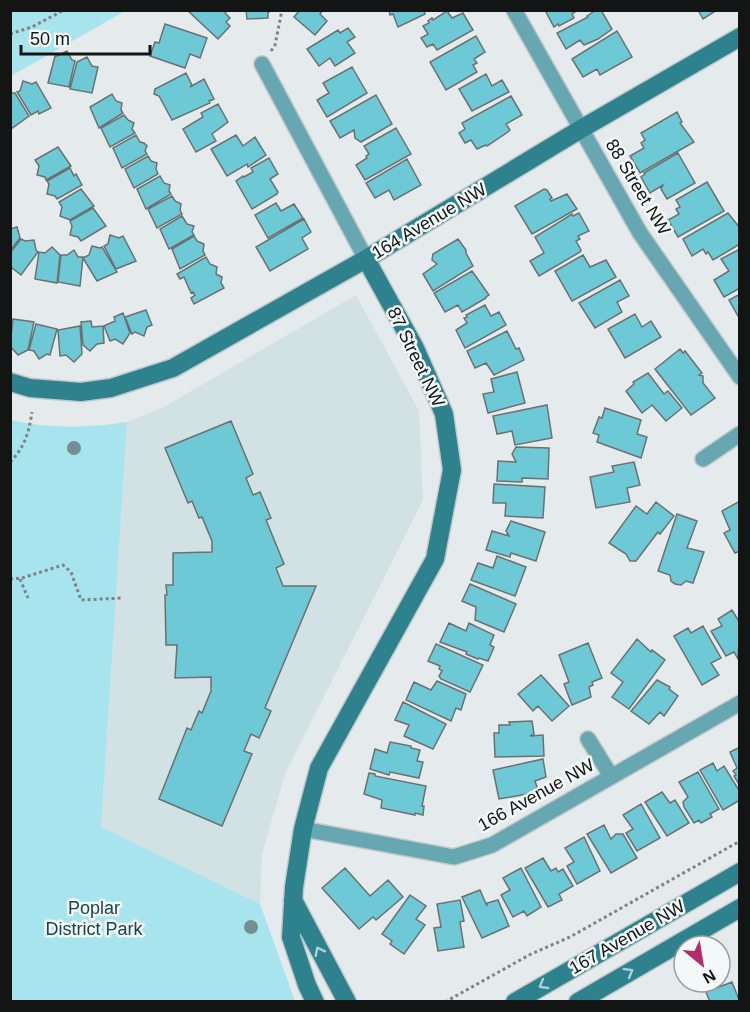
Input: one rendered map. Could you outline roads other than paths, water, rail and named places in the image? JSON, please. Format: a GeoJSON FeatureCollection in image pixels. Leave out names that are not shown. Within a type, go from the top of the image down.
{"type":"FeatureCollection","features":[{"type":"Feature","properties":{"kind":"street","name":"88 Street NW"},"geometry":{"type":"LineString","coordinates":[[514,10],[640,233],[740,377]]}},
{"type":"Feature","properties":{"kind":"street","name":"164 Avenue NW"},"geometry":{"type":"LineString","coordinates":[[10,382],[30,388],[81,392],[111,388],[173,368],[366,259],[581,129],[740,37]]}},
{"type":"Feature","properties":{"kind":"street","name":"87 Street NW"},"geometry":{"type":"LineString","coordinates":[[262,64],[415,348],[444,414],[452,470],[435,559],[319,768],[303,829],[293,899],[291,937],[315,1002]]}},
{"type":"Feature","properties":{"kind":"street"},"geometry":{"type":"LineString","coordinates":[[703,459],[740,434]]}},
{"type":"Feature","properties":{"kind":"street","name":"166 Avenue NW"},"geometry":{"type":"LineString","coordinates":[[303,829],[454,856],[492,845],[740,703]]}},
{"type":"Feature","properties":{"kind":"street","name":"166 Avenue NW"},"geometry":{"type":"LineString","coordinates":[[588,740],[611,776]]}},
{"type":"Feature","properties":{"kind":"street","name":"167 Avenue NW"},"geometry":{"type":"LineString","coordinates":[[515,1002],[740,872]]}},
{"type":"Feature","properties":{"kind":"street"},"geometry":{"type":"LineString","coordinates":[[293,899],[347,1002]]}},
{"type":"Feature","properties":{"kind":"street","name":"167 Avenue NW"},"geometry":{"type":"LineString","coordinates":[[578,1002],[740,908]]}},
{"type":"Feature","properties":{"kind":"park label","name":"Poplar District Park"},"geometry":{"type":"Point","coordinates":[94,918]}}]}
